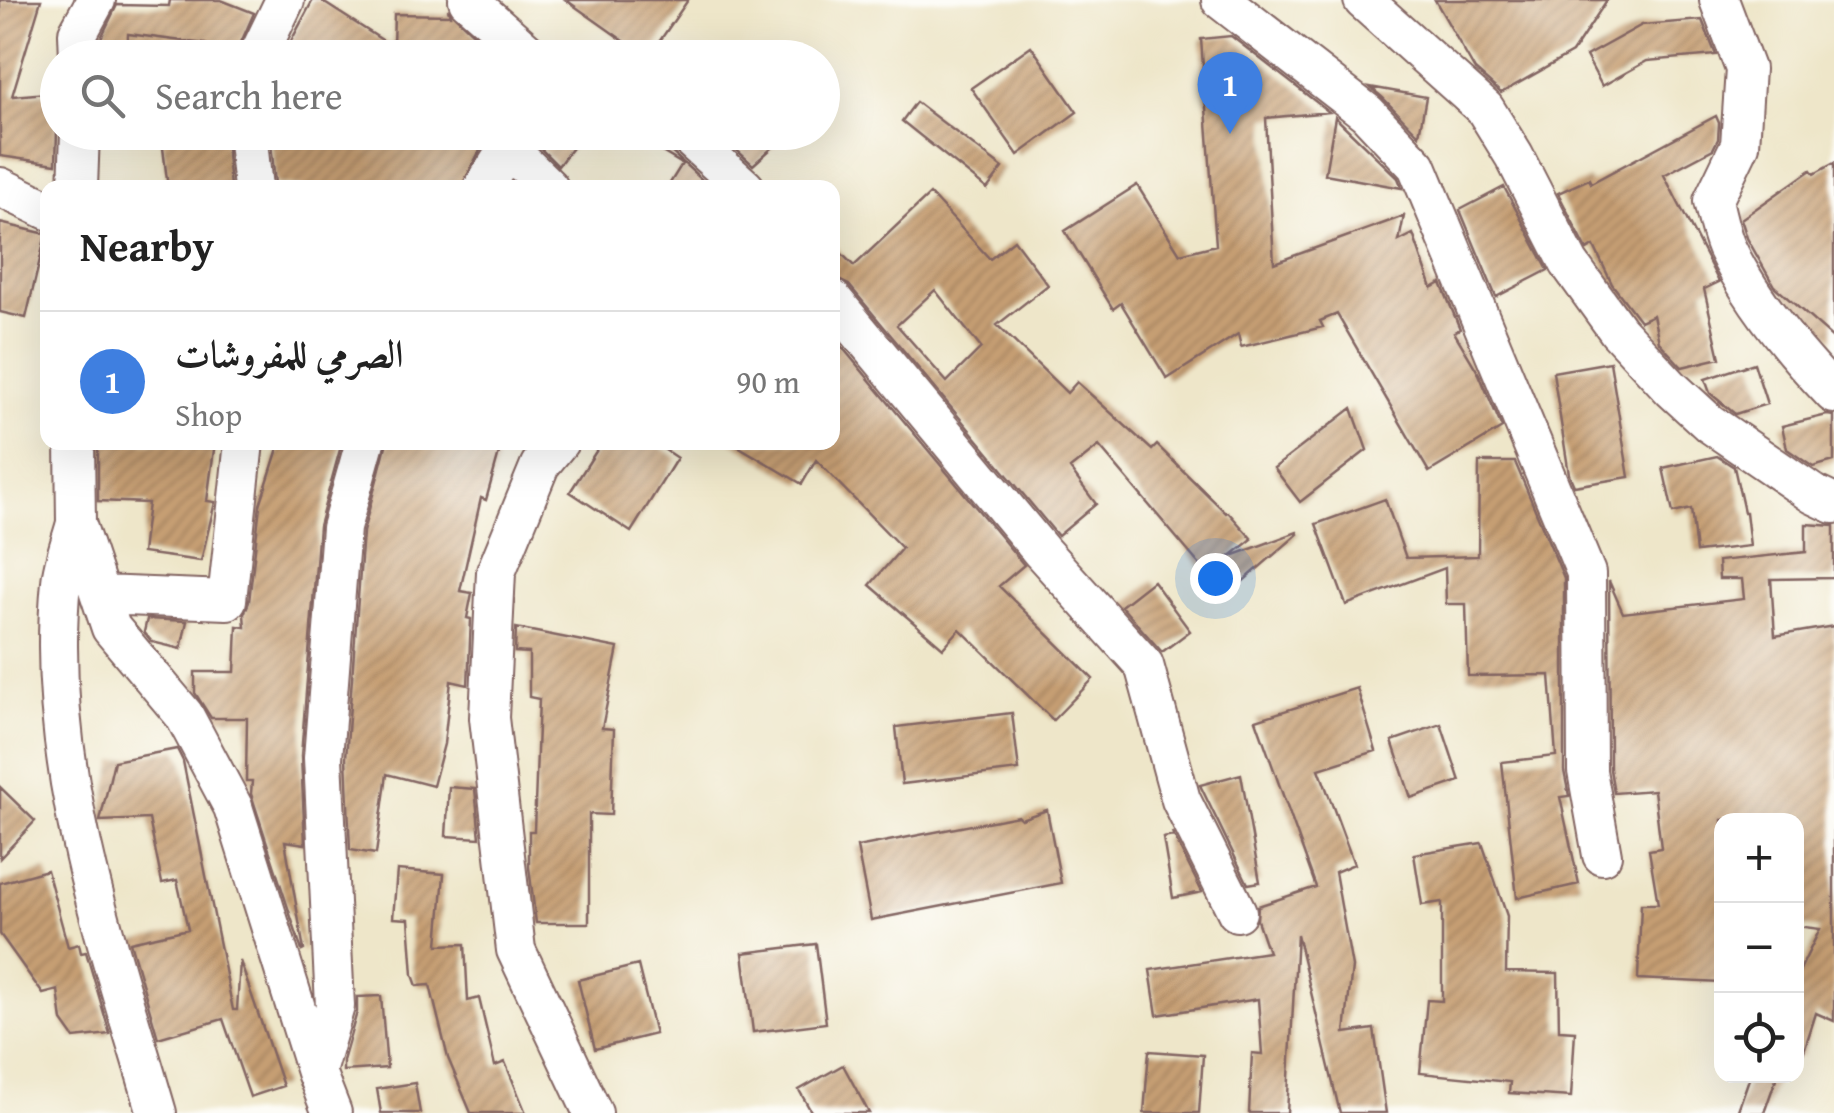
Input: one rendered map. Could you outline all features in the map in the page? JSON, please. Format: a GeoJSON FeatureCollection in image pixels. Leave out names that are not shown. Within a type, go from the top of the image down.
{"type":"FeatureCollection","features":[{"type":"Feature","properties":{"kind":"street"},"geometry":{"type":"LineString","coordinates":[[78,40],[78,33],[96,0]]}},
{"type":"Feature","properties":{"kind":"street"},"geometry":{"type":"LineString","coordinates":[[266,40],[285,0]]}},
{"type":"Feature","properties":{"kind":"street"},"geometry":{"type":"LineString","coordinates":[[468,0],[514,40]]}},
{"type":"Feature","properties":{"kind":"street"},"geometry":{"type":"LineString","coordinates":[[1221,0],[1367,112],[1417,166],[1586,574],[1587,771],[1602,855]]}},
{"type":"Feature","properties":{"kind":"street"},"geometry":{"type":"LineString","coordinates":[[1362,0],[1485,109],[1569,263],[1618,331],[1672,390],[1709,424],[1834,504]]}},
{"type":"Feature","properties":{"kind":"street"},"geometry":{"type":"LineString","coordinates":[[1718,0],[1745,70],[1740,145],[1714,201],[1726,246],[1802,361],[1834,394]]}},
{"type":"Feature","properties":{"kind":"street"},"geometry":{"type":"LineString","coordinates":[[78,180],[79,150]]}},
{"type":"Feature","properties":{"kind":"street"},"geometry":{"type":"LineString","coordinates":[[249,150],[252,180]]}},
{"type":"Feature","properties":{"kind":"street"},"geometry":{"type":"LineString","coordinates":[[488,180],[504,150]]}},
{"type":"Feature","properties":{"kind":"street"},"geometry":{"type":"LineString","coordinates":[[518,150],[542,180]]}},
{"type":"Feature","properties":{"kind":"street"},"geometry":{"type":"LineString","coordinates":[[703,150],[735,180]]}},
{"type":"Feature","properties":{"kind":"street"},"geometry":{"type":"LineString","coordinates":[[0,187],[40,206]]}},
{"type":"Feature","properties":{"kind":"street"},"geometry":{"type":"LineString","coordinates":[[840,309],[1042,552],[1144,665],[1181,800],[1237,912]]}},
{"type":"Feature","properties":{"kind":"street"},"geometry":{"type":"LineString","coordinates":[[74,450],[76,523],[61,580],[64,758],[95,902],[157,1113]]}},
{"type":"Feature","properties":{"kind":"street"},"geometry":{"type":"LineString","coordinates":[[100,595],[227,600],[243,450]]}},
{"type":"Feature","properties":{"kind":"street"},"geometry":{"type":"LineString","coordinates":[[316,1072],[334,1006],[323,758],[341,528],[363,450]]}},
{"type":"Feature","properties":{"kind":"street"},"geometry":{"type":"LineString","coordinates":[[552,450],[540,465],[496,572],[489,718],[516,950],[593,1113]]}},
{"type":"Feature","properties":{"kind":"street"},"geometry":{"type":"LineString","coordinates":[[76,523],[111,628],[184,714],[233,807],[332,1113]]}},
{"type":"Feature","properties":{"kind":"building"},"geometry":{"type":"Polygon","coordinates":[[[0,0],[41,0],[12,96],[40,94],[40,150],[56,150],[56,164],[0,156],[0,0]]]}},
{"type":"Feature","properties":{"kind":"building"},"geometry":{"type":"Polygon","coordinates":[[[170,0],[221,0],[254,13],[242,40],[174,40],[128,34],[128,40],[101,40],[117,5],[169,6],[170,0]]]}},
{"type":"Feature","properties":{"kind":"building"},"geometry":{"type":"Polygon","coordinates":[[[313,0],[320,0],[382,40],[292,40],[313,0]]]}},
{"type":"Feature","properties":{"kind":"building"},"geometry":{"type":"Polygon","coordinates":[[[566,0],[688,0],[660,40],[623,40],[566,0]]]}},
{"type":"Feature","properties":{"kind":"building"},"geometry":{"type":"Polygon","coordinates":[[[1435,0],[1607,0],[1572,53],[1501,93],[1475,70],[1435,0]]]}},
{"type":"Feature","properties":{"kind":"building"},"geometry":{"type":"Polygon","coordinates":[[[448,9],[480,40],[393,40],[394,14],[450,15],[448,9]]]}},
{"type":"Feature","properties":{"kind":"building"},"geometry":{"type":"Polygon","coordinates":[[[1702,20],[1716,55],[1647,61],[1602,86],[1586,56],[1642,25],[1702,20]]]}},
{"type":"Feature","properties":{"kind":"building"},"geometry":{"type":"Polygon","coordinates":[[[1231,36],[1329,112],[1266,118],[1274,263],[1404,216],[1399,241],[1413,234],[1432,288],[1441,283],[1460,329],[1454,332],[1479,374],[1502,428],[1429,472],[1337,314],[1320,321],[1323,327],[1241,347],[1238,334],[1167,379],[1121,303],[1113,309],[1065,231],[1137,185],[1180,254],[1216,245],[1201,39],[1231,36]]]}},
{"type":"Feature","properties":{"kind":"building"},"geometry":{"type":"Polygon","coordinates":[[[1031,46],[1077,112],[1018,155],[971,88],[1031,46]]]}},
{"type":"Feature","properties":{"kind":"building"},"geometry":{"type":"Polygon","coordinates":[[[1370,87],[1426,97],[1419,135],[1383,98],[1370,87]]]}},
{"type":"Feature","properties":{"kind":"building"},"geometry":{"type":"Polygon","coordinates":[[[916,102],[1003,168],[987,189],[902,121],[916,102]]]}},
{"type":"Feature","properties":{"kind":"building"},"geometry":{"type":"Polygon","coordinates":[[[1716,116],[1718,139],[1713,149],[1664,175],[1719,282],[1704,289],[1720,358],[1682,367],[1659,342],[1653,315],[1640,321],[1612,284],[1594,246],[1587,250],[1558,193],[1589,179],[1591,183],[1716,116]]]}},
{"type":"Feature","properties":{"kind":"building"},"geometry":{"type":"Polygon","coordinates":[[[1335,117],[1398,178],[1402,188],[1325,174],[1335,117]]]}},
{"type":"Feature","properties":{"kind":"building"},"geometry":{"type":"Polygon","coordinates":[[[163,150],[227,150],[229,180],[167,180],[163,150]]]}},
{"type":"Feature","properties":{"kind":"building"},"geometry":{"type":"Polygon","coordinates":[[[272,150],[480,150],[465,180],[275,180],[272,150]]]}},
{"type":"Feature","properties":{"kind":"building"},"geometry":{"type":"Polygon","coordinates":[[[542,150],[570,150],[558,166],[542,150]]]}},
{"type":"Feature","properties":{"kind":"building"},"geometry":{"type":"Polygon","coordinates":[[[659,150],[669,150],[702,180],[672,180],[682,164],[659,150]]]}},
{"type":"Feature","properties":{"kind":"building"},"geometry":{"type":"Polygon","coordinates":[[[737,150],[770,150],[753,165],[737,150]]]}},
{"type":"Feature","properties":{"kind":"building"},"geometry":{"type":"Polygon","coordinates":[[[1834,163],[1834,339],[1774,286],[1747,238],[1741,219],[1811,170],[1814,174],[1834,163]]]}},
{"type":"Feature","properties":{"kind":"building"},"geometry":{"type":"Polygon","coordinates":[[[1504,187],[1548,270],[1496,297],[1460,210],[1504,187]]]}},
{"type":"Feature","properties":{"kind":"building"},"geometry":{"type":"Polygon","coordinates":[[[930,194],[990,259],[1014,240],[1048,285],[997,325],[1067,393],[1077,382],[1152,450],[1157,445],[1228,512],[1252,539],[1229,557],[1298,534],[1226,596],[1099,446],[1070,469],[1096,504],[1058,536],[849,285],[840,281],[840,252],[854,266],[930,194]],[[935,290],[897,325],[947,382],[981,348],[935,290]]]}},
{"type":"Feature","properties":{"kind":"building"},"geometry":{"type":"Polygon","coordinates":[[[0,223],[40,233],[40,259],[26,318],[0,312],[0,223]]]}},
{"type":"Feature","properties":{"kind":"building"},"geometry":{"type":"Polygon","coordinates":[[[840,345],[1024,565],[999,586],[1093,679],[1053,720],[960,629],[943,648],[870,585],[902,548],[816,460],[802,484],[745,450],[840,450],[840,345]]]}},
{"type":"Feature","properties":{"kind":"building"},"geometry":{"type":"Polygon","coordinates":[[[1610,362],[1629,477],[1574,486],[1553,372],[1610,362]]]}},
{"type":"Feature","properties":{"kind":"building"},"geometry":{"type":"Polygon","coordinates":[[[1754,363],[1767,404],[1735,414],[1710,393],[1705,379],[1754,363]]]}},
{"type":"Feature","properties":{"kind":"building"},"geometry":{"type":"Polygon","coordinates":[[[1352,408],[1367,450],[1300,502],[1274,468],[1352,408]]]}},
{"type":"Feature","properties":{"kind":"building"},"geometry":{"type":"Polygon","coordinates":[[[1834,416],[1834,461],[1813,467],[1787,449],[1782,426],[1834,416]]]}},
{"type":"Feature","properties":{"kind":"building"},"geometry":{"type":"Polygon","coordinates":[[[98,450],[214,450],[207,501],[215,502],[201,561],[142,553],[148,503],[98,501],[98,450]]]}},
{"type":"Feature","properties":{"kind":"building"},"geometry":{"type":"Polygon","coordinates":[[[277,450],[340,450],[319,526],[301,756],[305,844],[285,841],[302,951],[251,794],[252,781],[246,781],[247,718],[211,718],[195,693],[195,672],[235,672],[237,626],[245,627],[260,505],[277,450]]]}},
{"type":"Feature","properties":{"kind":"building"},"geometry":{"type":"Polygon","coordinates":[[[385,450],[499,453],[486,500],[481,498],[460,591],[472,593],[467,618],[471,619],[468,685],[451,681],[444,744],[433,786],[387,774],[376,854],[350,850],[346,758],[363,532],[385,450]]]}},
{"type":"Feature","properties":{"kind":"building"},"geometry":{"type":"Polygon","coordinates":[[[597,450],[665,450],[677,458],[631,532],[570,492],[597,450]]]}},
{"type":"Feature","properties":{"kind":"building"},"geometry":{"type":"Polygon","coordinates":[[[1717,456],[1734,467],[1750,546],[1696,552],[1691,509],[1673,513],[1663,468],[1717,456]]]}},
{"type":"Feature","properties":{"kind":"building"},"geometry":{"type":"Polygon","coordinates":[[[1479,462],[1515,462],[1564,578],[1564,771],[1569,796],[1560,797],[1579,884],[1517,898],[1502,762],[1556,756],[1550,675],[1468,676],[1466,604],[1446,604],[1445,568],[1346,605],[1316,524],[1385,499],[1406,558],[1478,556],[1479,462]]]}},
{"type":"Feature","properties":{"kind":"building"},"geometry":{"type":"Polygon","coordinates":[[[1806,524],[1834,526],[1834,578],[1771,579],[1775,636],[1834,626],[1834,1021],[1816,1013],[1804,1051],[1804,962],[1820,929],[1804,927],[1804,813],[1714,813],[1714,983],[1638,979],[1641,904],[1658,904],[1649,850],[1661,848],[1654,790],[1614,793],[1610,769],[1609,581],[1623,613],[1744,599],[1742,579],[1719,579],[1718,561],[1806,552],[1806,524]]]}},
{"type":"Feature","properties":{"kind":"building"},"geometry":{"type":"Polygon","coordinates":[[[1153,581],[1190,631],[1162,652],[1121,606],[1153,581]]]}},
{"type":"Feature","properties":{"kind":"building"},"geometry":{"type":"Polygon","coordinates":[[[147,619],[187,621],[181,649],[152,642],[144,632],[147,619]]]}},
{"type":"Feature","properties":{"kind":"building"},"geometry":{"type":"Polygon","coordinates":[[[516,628],[618,648],[602,728],[614,729],[611,815],[589,814],[589,923],[536,923],[529,831],[534,831],[539,699],[529,697],[529,653],[515,652],[516,628]]]}},
{"type":"Feature","properties":{"kind":"building"},"geometry":{"type":"Polygon","coordinates":[[[1357,688],[1376,751],[1319,769],[1354,864],[1335,872],[1352,967],[1345,1033],[1374,1029],[1386,1113],[1340,1113],[1297,934],[1287,1113],[1249,1113],[1252,1053],[1262,1054],[1258,999],[1157,1015],[1150,970],[1268,952],[1257,920],[1258,906],[1316,887],[1256,720],[1357,688]]]}},
{"type":"Feature","properties":{"kind":"building"},"geometry":{"type":"Polygon","coordinates":[[[1012,713],[1019,770],[902,784],[896,727],[1012,713]]]}},
{"type":"Feature","properties":{"kind":"building"},"geometry":{"type":"Polygon","coordinates":[[[1441,724],[1460,781],[1411,798],[1392,741],[1441,724]]]}},
{"type":"Feature","properties":{"kind":"building"},"geometry":{"type":"Polygon","coordinates":[[[177,749],[183,761],[233,1010],[237,1010],[240,961],[283,1086],[250,1097],[223,1019],[158,1038],[130,942],[188,929],[177,880],[162,883],[149,819],[100,821],[114,761],[177,749]]]}},
{"type":"Feature","properties":{"kind":"building"},"geometry":{"type":"Polygon","coordinates":[[[1241,774],[1260,882],[1248,884],[1200,785],[1241,774]]]}},
{"type":"Feature","properties":{"kind":"building"},"geometry":{"type":"Polygon","coordinates":[[[0,787],[35,821],[0,858],[0,787]]]}},
{"type":"Feature","properties":{"kind":"building"},"geometry":{"type":"Polygon","coordinates":[[[449,787],[475,789],[480,838],[446,836],[449,787]]]}},
{"type":"Feature","properties":{"kind":"building"},"geometry":{"type":"Polygon","coordinates":[[[1047,810],[1061,883],[871,920],[857,847],[1018,816],[1021,819],[1047,810]]]}},
{"type":"Feature","properties":{"kind":"building"},"geometry":{"type":"Polygon","coordinates":[[[1172,832],[1202,892],[1173,898],[1163,838],[1173,836],[1172,832]]]}},
{"type":"Feature","properties":{"kind":"building"},"geometry":{"type":"Polygon","coordinates":[[[1482,843],[1507,916],[1506,972],[1558,973],[1559,1030],[1575,1031],[1571,1097],[1509,1093],[1510,1082],[1420,1073],[1427,1000],[1442,1001],[1442,902],[1422,905],[1414,854],[1482,843]]]}},
{"type":"Feature","properties":{"kind":"building"},"geometry":{"type":"Polygon","coordinates":[[[47,870],[68,947],[79,944],[81,953],[86,952],[110,1034],[74,1038],[62,1021],[58,990],[43,994],[0,934],[0,883],[47,870]]]}},
{"type":"Feature","properties":{"kind":"building"},"geometry":{"type":"Polygon","coordinates":[[[397,870],[444,874],[438,945],[465,944],[468,1001],[479,998],[495,1066],[505,1062],[526,1113],[471,1113],[448,1058],[430,985],[417,986],[413,975],[409,919],[393,918],[397,870]]]}},
{"type":"Feature","properties":{"kind":"building"},"geometry":{"type":"Polygon","coordinates":[[[816,944],[826,1023],[753,1032],[743,953],[816,944]]]}},
{"type":"Feature","properties":{"kind":"building"},"geometry":{"type":"Polygon","coordinates":[[[638,965],[655,1034],[595,1049],[578,980],[638,965]]]}},
{"type":"Feature","properties":{"kind":"building"},"geometry":{"type":"Polygon","coordinates":[[[381,996],[387,1068],[343,1071],[357,997],[381,996]]]}},
{"type":"Feature","properties":{"kind":"building"},"geometry":{"type":"Polygon","coordinates":[[[1149,1051],[1203,1055],[1199,1113],[1144,1113],[1149,1051]]]}},
{"type":"Feature","properties":{"kind":"building"},"geometry":{"type":"Polygon","coordinates":[[[843,1065],[869,1113],[812,1113],[799,1090],[843,1065]]]}},
{"type":"Feature","properties":{"kind":"building"},"geometry":{"type":"Polygon","coordinates":[[[415,1083],[420,1113],[381,1113],[377,1089],[415,1083]]]}},
{"type":"Feature","properties":{"kind":"building"},"geometry":{"type":"Polygon","coordinates":[[[1748,1083],[1775,1083],[1764,1113],[1737,1113],[1748,1083]]]}},
{"type":"Feature","properties":{"kind":"place","name":"الصرمي للمفروشات"},"geometry":{"type":"Point","coordinates":[1230,134]}}]}
